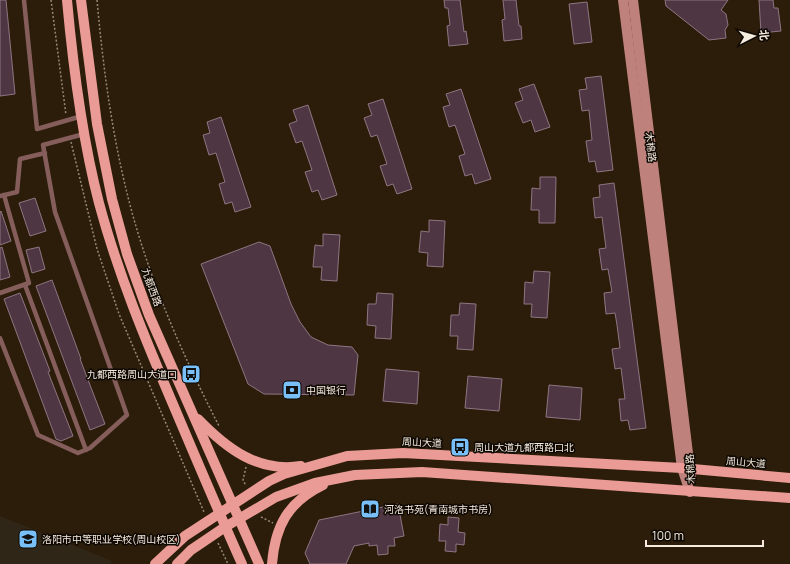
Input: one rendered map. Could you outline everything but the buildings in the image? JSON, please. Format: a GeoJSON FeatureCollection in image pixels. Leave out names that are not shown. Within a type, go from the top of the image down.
{"type":"FeatureCollection","features":[{"type":"Feature","properties":{"kind":"main road"},"geometry":{"type":"LineString","coordinates":[[67,0],[82,116],[99,201],[132,306],[242,564]]}},
{"type":"Feature","properties":{"kind":"main road","name":"九都西路"},"geometry":{"type":"LineString","coordinates":[[81,0],[91,89],[112,199],[127,254],[149,315],[259,564]]}},
{"type":"Feature","properties":{"kind":"main road","name":"木棉路"},"geometry":{"type":"LineString","coordinates":[[623,0],[690,492]]}},
{"type":"Feature","properties":{"kind":"main road","name":"木棉路"},"geometry":{"type":"LineString","coordinates":[[633,0],[687,469]]}},
{"type":"Feature","properties":{"kind":"main road"},"geometry":{"type":"LineString","coordinates":[[193,413],[214,435],[230,448],[248,458],[266,465],[294,467],[326,461]]}},
{"type":"Feature","properties":{"kind":"main road","name":"周山大道"},"geometry":{"type":"LineString","coordinates":[[156,564],[185,536],[269,481],[284,474],[326,461],[367,454],[404,453],[687,469],[790,478]]}},
{"type":"Feature","properties":{"kind":"main road"},"geometry":{"type":"LineString","coordinates":[[177,564],[191,550],[225,526],[256,507],[295,489],[339,477],[378,473],[422,472],[790,498]]}},
{"type":"Feature","properties":{"kind":"main road"},"geometry":{"type":"LineString","coordinates":[[272,564],[273,552],[280,526],[286,513],[303,496],[339,477]]}},
{"type":"Feature","properties":{"kind":"lane"},"geometry":{"type":"LineString","coordinates":[[24,0],[37,128],[82,116]]}},
{"type":"Feature","properties":{"kind":"lane"},"geometry":{"type":"LineString","coordinates":[[0,338],[38,435],[78,453],[86,450],[127,415],[55,212],[44,153],[43,144],[85,133]]}},
{"type":"Feature","properties":{"kind":"lane"},"geometry":{"type":"LineString","coordinates":[[0,293],[29,283],[2,196],[17,192],[20,159],[44,153]]}},
{"type":"Feature","properties":{"kind":"lane"},"geometry":{"type":"LineString","coordinates":[[25,285],[86,450]]}},
{"type":"Feature","properties":{"kind":"path"},"geometry":{"type":"LineString","coordinates":[[97,0],[109,101],[129,202],[165,311],[220,429]]}},
{"type":"Feature","properties":{"kind":"path"},"geometry":{"type":"LineString","coordinates":[[248,458],[243,480],[249,493]]}},
{"type":"Feature","properties":{"kind":"path"},"geometry":{"type":"LineString","coordinates":[[256,507],[261,517],[280,526]]}},
{"type":"Feature","properties":{"kind":"shaded area","name":"洛阳市中等职业学校(周山校区)"},"geometry":{"type":"Polygon","coordinates":[[[0,516],[112,561],[110,564],[0,564],[0,516]]]}},
{"type":"Feature","properties":{"kind":"place","name":"九都西路周山大道口"},"geometry":{"type":"Point","coordinates":[191,374]}},
{"type":"Feature","properties":{"kind":"place","name":"中国银行"},"geometry":{"type":"Point","coordinates":[292,390]}},
{"type":"Feature","properties":{"kind":"place","name":"周山大道九都西路口北"},"geometry":{"type":"Point","coordinates":[460,447]}},
{"type":"Feature","properties":{"kind":"place","name":"河洛书苑(青南城市书房)"},"geometry":{"type":"Point","coordinates":[370,509]}},
{"type":"Feature","properties":{"kind":"place","name":"洛阳市中等职业学校(周山校区)"},"geometry":{"type":"Point","coordinates":[28,539]}}]}
